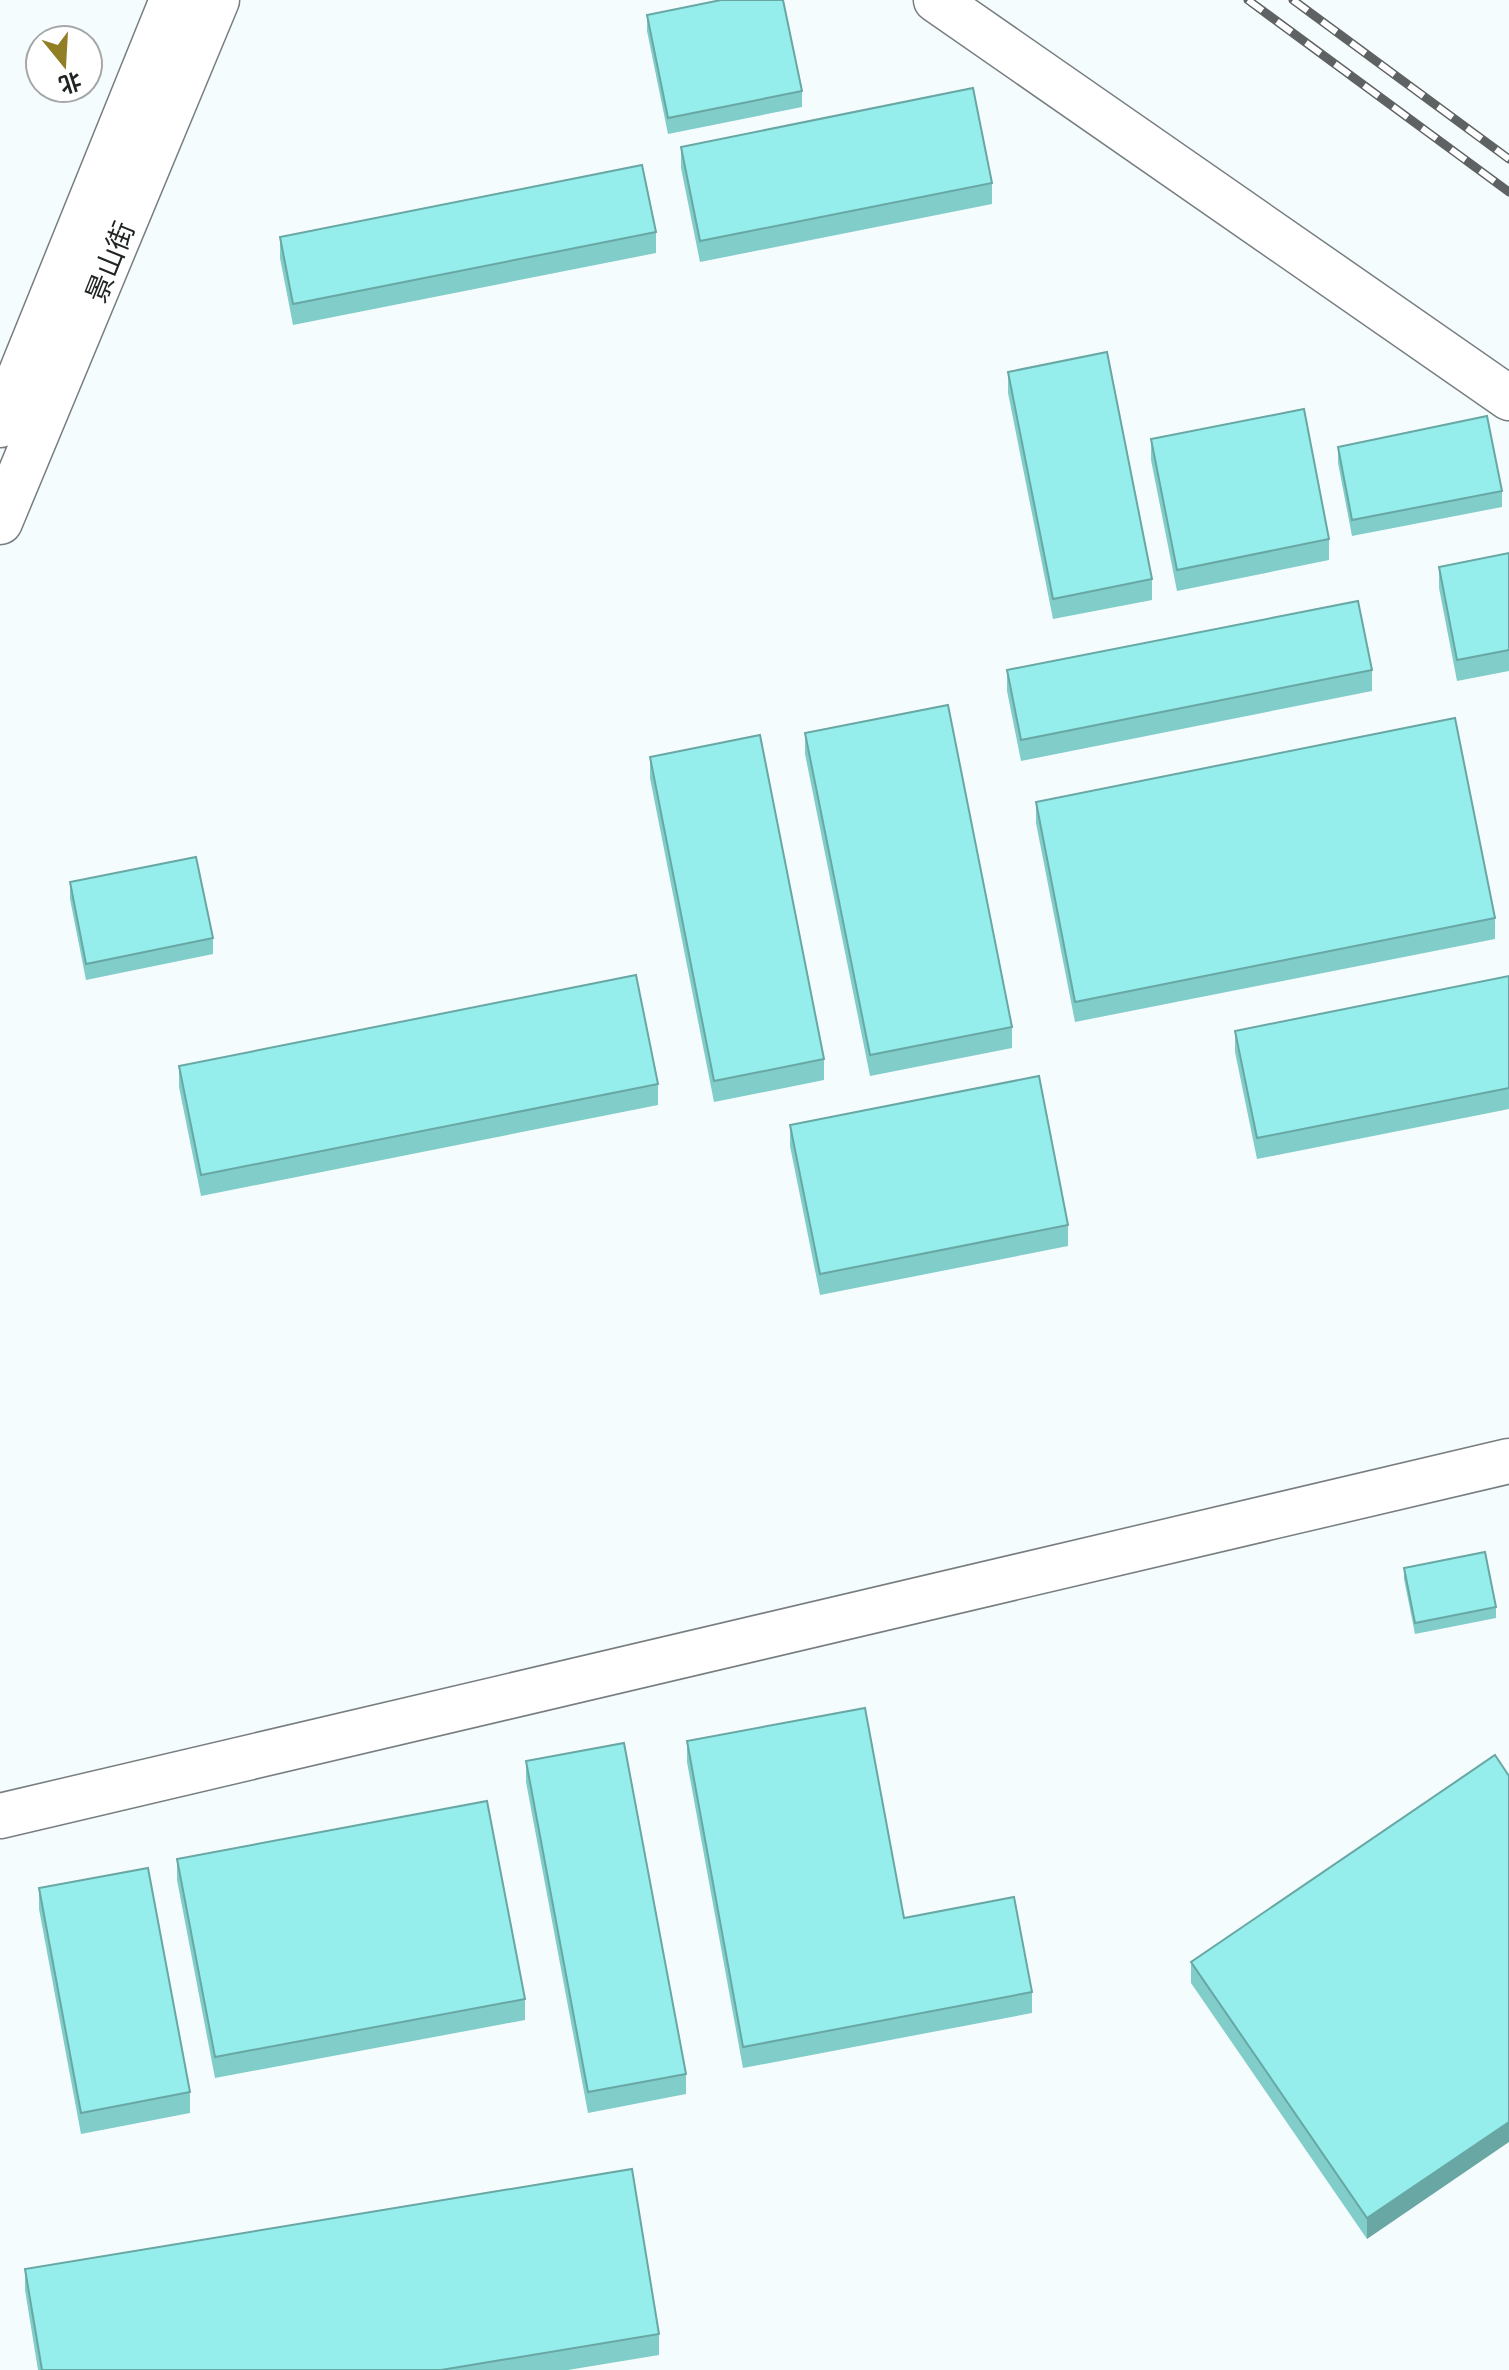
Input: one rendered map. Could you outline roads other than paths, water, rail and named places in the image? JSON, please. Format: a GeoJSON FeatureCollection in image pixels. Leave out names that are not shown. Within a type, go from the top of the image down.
{"type":"FeatureCollection","features":[{"type":"Feature","properties":{"kind":"street","name":"景山街"},"geometry":{"type":"LineString","coordinates":[[0,425],[172,0]]}},
{"type":"Feature","properties":{"kind":"street","name":"景山街"},"geometry":{"type":"LineString","coordinates":[[0,522],[217,0]]}},
{"type":"Feature","properties":{"kind":"street"},"geometry":{"type":"LineString","coordinates":[[936,0],[1509,398]]}},
{"type":"Feature","properties":{"kind":"street"},"geometry":{"type":"LineString","coordinates":[[0,1816],[1509,1461]]}},
{"type":"Feature","properties":{"kind":"railway"},"geometry":{"type":"LineString","coordinates":[[1248,0],[1509,192]]}},
{"type":"Feature","properties":{"kind":"railway"},"geometry":{"type":"LineString","coordinates":[[1293,0],[1509,159]]}}]}
